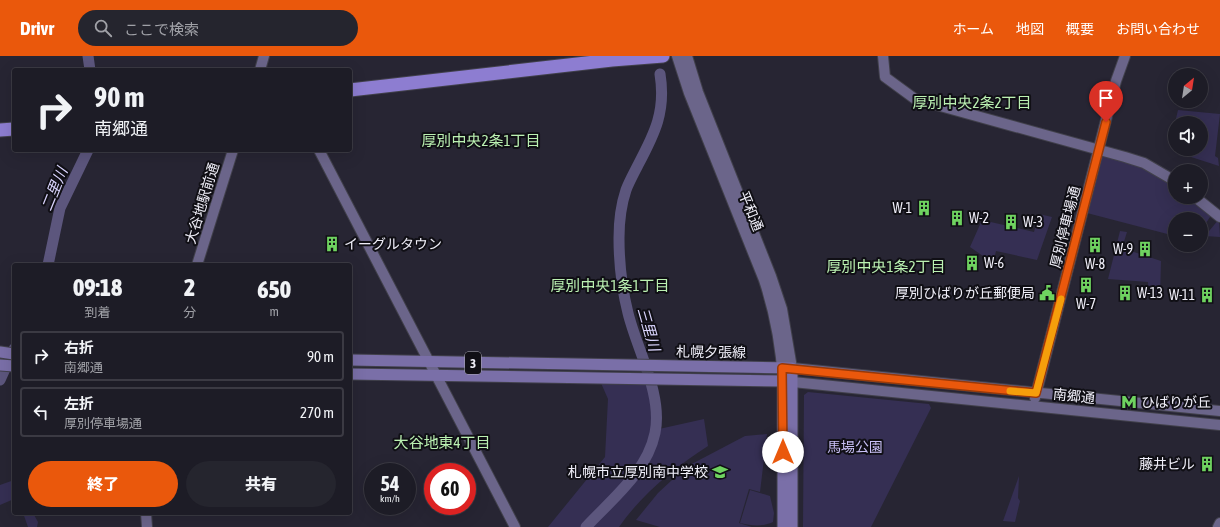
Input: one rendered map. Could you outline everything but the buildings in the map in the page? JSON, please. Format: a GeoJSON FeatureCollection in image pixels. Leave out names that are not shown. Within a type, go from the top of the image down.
{"type":"FeatureCollection","features":[{"type":"Feature","properties":{"kind":"highway"},"geometry":{"type":"LineString","coordinates":[[352,90],[612,60],[662,56]]}},
{"type":"Feature","properties":{"kind":"highway"},"geometry":{"type":"LineString","coordinates":[[0,130],[12,129]]}},
{"type":"Feature","properties":{"kind":"main road","name":"札幌夕張線"},"geometry":{"type":"LineString","coordinates":[[352,360],[787,368]]}},
{"type":"Feature","properties":{"kind":"main road"},"geometry":{"type":"LineString","coordinates":[[1,365],[12,366]]}},
{"type":"Feature","properties":{"kind":"main road"},"geometry":{"type":"LineString","coordinates":[[787,368],[792,527]]}},
{"type":"Feature","properties":{"kind":"main road","name":"札幌夕張線"},"geometry":{"type":"LineString","coordinates":[[352,374],[592,377],[788,382]]}},
{"type":"Feature","properties":{"kind":"main road"},"geometry":{"type":"LineString","coordinates":[[783,527],[788,382]]}},
{"type":"Feature","properties":{"kind":"street"},"geometry":{"type":"LineString","coordinates":[[261,68],[264,56]]}},
{"type":"Feature","properties":{"kind":"street","name":"平和通"},"geometry":{"type":"LineString","coordinates":[[677,56],[689,93],[764,280],[774,311],[787,368]]}},
{"type":"Feature","properties":{"kind":"street","name":"平和通"},"geometry":{"type":"LineString","coordinates":[[687,56],[698,92],[771,276],[782,309],[787,368]]}},
{"type":"Feature","properties":{"kind":"street"},"geometry":{"type":"LineString","coordinates":[[883,56],[886,77],[915,99],[1099,149],[1144,163],[1168,178]]}},
{"type":"Feature","properties":{"kind":"street","name":"厚別停車場通"},"geometry":{"type":"LineString","coordinates":[[1033,406],[1116,81],[1125,56]]}},
{"type":"Feature","properties":{"kind":"street","name":"大谷地駅前通"},"geometry":{"type":"LineString","coordinates":[[198,263],[232,152]]}},
{"type":"Feature","properties":{"kind":"street"},"geometry":{"type":"LineString","coordinates":[[320,152],[515,527]]}},
{"type":"Feature","properties":{"kind":"street"},"geometry":{"type":"LineString","coordinates":[[1203,204],[1220,218]]}},
{"type":"Feature","properties":{"kind":"street","name":"南郷通"},"geometry":{"type":"LineString","coordinates":[[787,368],[1220,411]]}},
{"type":"Feature","properties":{"kind":"street","name":"南郷通"},"geometry":{"type":"LineString","coordinates":[[788,382],[1220,425]]}},
{"type":"Feature","properties":{"kind":"street"},"geometry":{"type":"LineString","coordinates":[[146,515],[147,527]]}},
{"type":"Feature","properties":{"kind":"street"},"geometry":{"type":"LineString","coordinates":[[1218,527],[1220,523]]}},
{"type":"Feature","properties":{"kind":"green space"},"geometry":{"type":"Polygon","coordinates":[[[1178,110],[1220,114],[1215,156],[1218,158],[1219,166],[1188,156],[1208,156],[1208,116],[1177,116],[1178,110]]]}},
{"type":"Feature","properties":{"kind":"green space"},"geometry":{"type":"Polygon","coordinates":[[[1101,154],[1142,164],[1168,181],[1168,204],[1199,204],[1212,214],[1208,220],[1208,212],[1168,212],[1168,234],[1087,213],[1101,154]]]}},
{"type":"Feature","properties":{"kind":"green space"},"geometry":{"type":"Polygon","coordinates":[[[1039,214],[1052,217],[1037,260],[996,251],[993,263],[970,247],[982,220],[1034,232],[1039,214]]]}},
{"type":"Feature","properties":{"kind":"green space"},"geometry":{"type":"Polygon","coordinates":[[[1219,219],[1220,237],[1208,236],[1208,232],[1219,219]]]}},
{"type":"Feature","properties":{"kind":"green space"},"geometry":{"type":"Polygon","coordinates":[[[1120,231],[1127,232],[1122,248],[1161,261],[1160,298],[1149,297],[1148,282],[1108,279],[1120,231]]]}},
{"type":"Feature","properties":{"kind":"green space"},"geometry":{"type":"Polygon","coordinates":[[[647,381],[659,429],[704,419],[708,446],[671,472],[649,492],[619,527],[548,527],[605,457],[608,399],[601,383],[647,381]]]}},
{"type":"Feature","properties":{"kind":"green space","name":"馬場公園"},"geometry":{"type":"Polygon","coordinates":[[[808,392],[929,404],[931,408],[871,527],[803,527],[804,395],[808,392]]]}},
{"type":"Feature","properties":{"kind":"green space","name":"札幌市立厚別南中学校"},"geometry":{"type":"Polygon","coordinates":[[[767,434],[760,492],[749,489],[739,523],[752,527],[660,527],[636,520],[658,493],[686,467],[745,436],[767,434]]]}},
{"type":"Feature","properties":{"kind":"green space"},"geometry":{"type":"Polygon","coordinates":[[[1019,476],[1018,498],[1020,501],[1015,522],[1003,521],[1019,476]]]}},
{"type":"Feature","properties":{"kind":"green space"},"geometry":{"type":"Polygon","coordinates":[[[12,481],[12,500],[0,505],[0,485],[12,481]]]}},
{"type":"Feature","properties":{"kind":"green space"},"geometry":{"type":"Polygon","coordinates":[[[750,490],[770,496],[774,513],[773,522],[757,526],[740,523],[750,490]]]}},
{"type":"Feature","properties":{"kind":"green space"},"geometry":{"type":"Polygon","coordinates":[[[24,515],[34,515],[38,522],[37,527],[28,527],[24,515]]]}},
{"type":"Feature","properties":{"kind":"waterway","name":"二里川"},"geometry":{"type":"LineString","coordinates":[[88,56],[90,68]]}},
{"type":"Feature","properties":{"kind":"waterway","name":"三里川"},"geometry":{"type":"LineString","coordinates":[[586,527],[637,472],[651,447],[655,433],[657,418],[652,388],[632,327],[621,276],[619,226],[626,190],[658,121],[661,99],[660,74]]}},
{"type":"Feature","properties":{"kind":"waterway","name":"二里川"},"geometry":{"type":"LineString","coordinates":[[48,263],[60,208],[87,152]]}},
{"type":"Feature","properties":{"kind":"waterway","name":"二里川"},"geometry":{"type":"LineString","coordinates":[[0,380],[12,353]]}},
{"type":"Feature","properties":{"kind":"slow traffic"},"geometry":{"type":"LineString","coordinates":[[1010,391],[1036,393],[1049,349],[1061,299]]}},
{"type":"Feature","properties":{"kind":"place","name":"W-1"},"geometry":{"type":"Point","coordinates":[924,208]}},
{"type":"Feature","properties":{"kind":"place","name":"W-2"},"geometry":{"type":"Point","coordinates":[957,218]}},
{"type":"Feature","properties":{"kind":"place","name":"W-3"},"geometry":{"type":"Point","coordinates":[1011,222]}},
{"type":"Feature","properties":{"kind":"place","name":"イーグルタウン"},"geometry":{"type":"Point","coordinates":[332,244]}},
{"type":"Feature","properties":{"kind":"place","name":"W-8"},"geometry":{"type":"Point","coordinates":[1095,245]}},
{"type":"Feature","properties":{"kind":"place","name":"W-9"},"geometry":{"type":"Point","coordinates":[1145,249]}},
{"type":"Feature","properties":{"kind":"place","name":"W-6"},"geometry":{"type":"Point","coordinates":[972,263]}},
{"type":"Feature","properties":{"kind":"place","name":"W-7"},"geometry":{"type":"Point","coordinates":[1086,285]}},
{"type":"Feature","properties":{"kind":"place","name":"厚別ひばりが丘郵便局"},"geometry":{"type":"Point","coordinates":[1047,293]}},
{"type":"Feature","properties":{"kind":"place","name":"W-13"},"geometry":{"type":"Point","coordinates":[1125,293]}},
{"type":"Feature","properties":{"kind":"place","name":"W-11"},"geometry":{"type":"Point","coordinates":[1207,295]}},
{"type":"Feature","properties":{"kind":"place","name":"ひばりが丘"},"geometry":{"type":"Point","coordinates":[1129,402]}},
{"type":"Feature","properties":{"kind":"place","name":"藤井ビル"},"geometry":{"type":"Point","coordinates":[1207,464]}},
{"type":"Feature","properties":{"kind":"place","name":"札幌市立厚別南中学校"},"geometry":{"type":"Point","coordinates":[720,472]}},
{"type":"Feature","properties":{"kind":"district","name":"厚別中央2条2丁目"},"geometry":{"type":"Point","coordinates":[972,102]}},
{"type":"Feature","properties":{"kind":"district","name":"厚別中央2条1丁目"},"geometry":{"type":"Point","coordinates":[481,140]}},
{"type":"Feature","properties":{"kind":"district","name":"厚別中央1条2丁目"},"geometry":{"type":"Point","coordinates":[886,266]}},
{"type":"Feature","properties":{"kind":"district","name":"厚別中央1条1丁目"},"geometry":{"type":"Point","coordinates":[610,285]}},
{"type":"Feature","properties":{"kind":"district","name":"大谷地東4丁目"},"geometry":{"type":"Point","coordinates":[442,442]}},
{"type":"Feature","properties":{"kind":"route"},"geometry":{"type":"LineString","coordinates":[[783,452],[782,368],[1036,393],[1049,349],[1106,122]]}}]}
